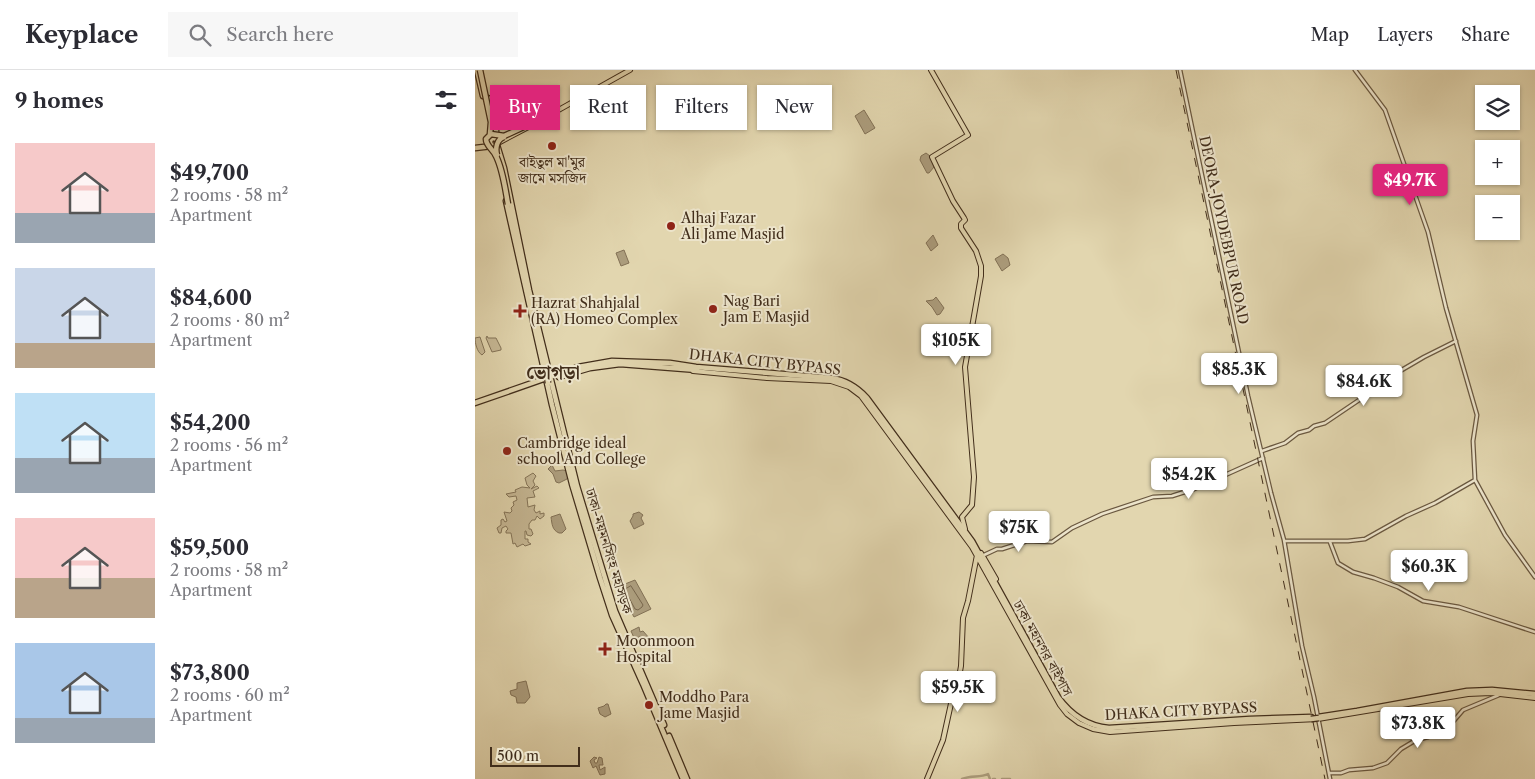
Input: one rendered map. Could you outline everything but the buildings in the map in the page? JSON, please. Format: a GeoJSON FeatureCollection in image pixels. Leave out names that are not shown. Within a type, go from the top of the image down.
{"type":"FeatureCollection","features":[{"type":"Feature","properties":{"kind":"highway"},"geometry":{"type":"LineString","coordinates":[[479,70],[493,141],[499,154],[506,183],[548,379]]}},
{"type":"Feature","properties":{"kind":"highway"},"geometry":{"type":"LineString","coordinates":[[479,70],[496,133],[493,141]]}},
{"type":"Feature","properties":{"kind":"highway"},"geometry":{"type":"LineString","coordinates":[[479,70],[491,122],[497,161],[572,484],[612,615],[685,779]]}},
{"type":"Feature","properties":{"kind":"highway"},"geometry":{"type":"LineString","coordinates":[[476,146],[485,140],[488,134],[489,120]]}},
{"type":"Feature","properties":{"kind":"highway"},"geometry":{"type":"LineString","coordinates":[[493,141],[493,134],[504,136],[517,130]]}},
{"type":"Feature","properties":{"kind":"highway"},"geometry":{"type":"LineString","coordinates":[[506,183],[496,150],[502,137],[517,130]]}},
{"type":"Feature","properties":{"kind":"highway"},"geometry":{"type":"LineString","coordinates":[[493,141],[486,139],[498,160],[508,207]]}},
{"type":"Feature","properties":{"kind":"highway"},"geometry":{"type":"LineString","coordinates":[[476,146],[493,141]]}},
{"type":"Feature","properties":{"kind":"highway","name":"DHAKA CITY BYPASS"},"geometry":{"type":"LineString","coordinates":[[475,404],[578,367],[612,361],[667,363],[691,368],[784,378],[840,381],[853,387],[866,398],[974,547]]}},
{"type":"Feature","properties":{"kind":"highway","name":"DHAKA CITY BYPASS"},"geometry":{"type":"LineString","coordinates":[[691,368],[831,378],[847,382],[861,391],[969,537],[1058,697],[1069,712],[1081,720],[1093,725],[1109,728],[1250,718],[1311,718]]}},
{"type":"Feature","properties":{"kind":"highway","name":"ঢাকা মহানগর বাইপাস"},"geometry":{"type":"LineString","coordinates":[[974,547],[1057,698],[1069,712],[1086,724],[1103,729],[1116,730],[1311,718],[1468,693],[1491,692],[1535,695]]}},
{"type":"Feature","properties":{"kind":"main road"},"geometry":{"type":"LineString","coordinates":[[560,108],[627,70]]}},
{"type":"Feature","properties":{"kind":"main road"},"geometry":{"type":"LineString","coordinates":[[499,154],[499,148],[504,141],[627,70]]}},
{"type":"Feature","properties":{"kind":"main road"},"geometry":{"type":"LineString","coordinates":[[931,70],[968,135],[932,157],[953,201],[965,220],[961,224],[961,228],[976,251],[981,270],[980,286],[965,367],[974,477],[972,505],[962,517],[965,530]]}},
{"type":"Feature","properties":{"kind":"main road"},"geometry":{"type":"LineString","coordinates":[[493,141],[504,134],[516,130]]}},
{"type":"Feature","properties":{"kind":"main road"},"geometry":{"type":"LineString","coordinates":[[496,133],[504,134]]}},
{"type":"Feature","properties":{"kind":"main road"},"geometry":{"type":"LineString","coordinates":[[493,141],[504,141]]}},
{"type":"Feature","properties":{"kind":"main road"},"geometry":{"type":"LineString","coordinates":[[691,368],[756,370],[835,377],[855,385],[871,401],[983,556],[1064,704],[1081,719],[1109,727],[1234,718],[1318,717]]}},
{"type":"Feature","properties":{"kind":"main road"},"geometry":{"type":"LineString","coordinates":[[691,368],[767,378],[831,381],[853,389],[867,403],[977,555],[1056,699],[1067,714],[1086,726],[1110,732],[1318,717],[1468,694],[1535,695]]}},
{"type":"Feature","properties":{"kind":"main road"},"geometry":{"type":"LineString","coordinates":[[927,779],[943,740],[959,677],[963,617],[977,555]]}},
{"type":"Feature","properties":{"kind":"street","name":"DEORA-JOYDEBPUR ROAD"},"geometry":{"type":"LineString","coordinates":[[1180,70],[1245,380],[1285,541],[1301,646],[1330,779]]}},
{"type":"Feature","properties":{"kind":"street"},"geometry":{"type":"LineString","coordinates":[[1355,70],[1381,103],[1387,114],[1428,232],[1437,272],[1477,415],[1473,441],[1475,480],[1505,535],[1535,577]]}},
{"type":"Feature","properties":{"kind":"street"},"geometry":{"type":"LineString","coordinates":[[1262,451],[1285,443],[1298,433],[1325,423],[1365,396],[1369,390],[1380,387],[1383,381],[1456,341]]}},
{"type":"Feature","properties":{"kind":"street"},"geometry":{"type":"LineString","coordinates":[[983,556],[997,549],[1027,541],[1052,542],[1072,528],[1106,512],[1153,497],[1172,496],[1194,489],[1263,458]]}},
{"type":"Feature","properties":{"kind":"street"},"geometry":{"type":"LineString","coordinates":[[1285,541],[1354,541],[1369,537],[1475,480]]}},
{"type":"Feature","properties":{"kind":"street"},"geometry":{"type":"LineString","coordinates":[[1330,542],[1338,563],[1353,572],[1398,587],[1423,601],[1459,607],[1535,632]]}},
{"type":"Feature","properties":{"kind":"street"},"geometry":{"type":"LineString","coordinates":[[1329,773],[1372,768],[1387,763],[1405,746],[1416,740],[1428,737],[1451,724],[1463,710],[1500,694]]}},
{"type":"Feature","properties":{"kind":"shaded area"},"geometry":{"type":"Polygon","coordinates":[[[487,336],[488,338],[496,338],[501,350],[492,352],[486,338],[487,336]]]}},
{"type":"Feature","properties":{"kind":"shaded area"},"geometry":{"type":"Polygon","coordinates":[[[480,337],[485,352],[482,355],[478,350],[475,340],[475,338],[480,337]]]}},
{"type":"Feature","properties":{"kind":"shaded area"},"geometry":{"type":"Polygon","coordinates":[[[533,473],[536,476],[533,481],[535,485],[531,489],[537,486],[539,488],[533,491],[535,497],[527,498],[528,507],[535,505],[534,510],[536,513],[540,511],[540,514],[544,513],[544,516],[540,519],[537,516],[529,524],[529,529],[531,529],[533,534],[531,536],[527,535],[525,531],[525,539],[528,539],[528,542],[531,544],[525,546],[523,544],[517,547],[515,543],[513,544],[511,533],[506,533],[508,529],[506,526],[502,528],[501,533],[499,533],[497,528],[501,525],[501,520],[507,521],[504,512],[510,513],[514,505],[513,502],[517,500],[516,496],[509,497],[506,494],[516,492],[515,490],[522,487],[530,488],[525,478],[533,473]]]}},
{"type":"Feature","properties":{"kind":"water"},"geometry":{"type":"Polygon","coordinates":[[[864,110],[875,128],[865,134],[855,116],[864,110]]]}},
{"type":"Feature","properties":{"kind":"water"},"geometry":{"type":"Polygon","coordinates":[[[926,153],[930,156],[934,167],[929,173],[927,173],[920,160],[921,156],[926,153]]]}},
{"type":"Feature","properties":{"kind":"water"},"geometry":{"type":"Polygon","coordinates":[[[933,235],[938,245],[931,251],[926,243],[933,235]]]}},
{"type":"Feature","properties":{"kind":"water"},"geometry":{"type":"Polygon","coordinates":[[[624,250],[629,263],[621,266],[616,253],[624,250]]]}},
{"type":"Feature","properties":{"kind":"water"},"geometry":{"type":"Polygon","coordinates":[[[1003,254],[1008,258],[1010,265],[1002,271],[995,259],[1003,254]]]}},
{"type":"Feature","properties":{"kind":"water"},"geometry":{"type":"Polygon","coordinates":[[[936,297],[944,308],[937,315],[926,301],[933,300],[936,297]]]}},
{"type":"Feature","properties":{"kind":"water"},"geometry":{"type":"Polygon","coordinates":[[[552,465],[555,471],[567,471],[569,475],[567,479],[559,483],[556,482],[553,474],[548,469],[552,465]]]}},
{"type":"Feature","properties":{"kind":"water"},"geometry":{"type":"Polygon","coordinates":[[[639,512],[643,515],[641,518],[644,524],[634,529],[630,521],[633,514],[639,512]]]}},
{"type":"Feature","properties":{"kind":"water"},"geometry":{"type":"Polygon","coordinates":[[[560,514],[566,529],[562,533],[557,532],[554,528],[551,517],[560,514]]]}},
{"type":"Feature","properties":{"kind":"water"},"geometry":{"type":"Polygon","coordinates":[[[635,580],[651,609],[634,617],[622,595],[620,586],[635,580]]]}},
{"type":"Feature","properties":{"kind":"water"},"geometry":{"type":"Polygon","coordinates":[[[639,627],[640,632],[643,631],[650,639],[641,641],[640,636],[635,640],[631,631],[639,627]]]}},
{"type":"Feature","properties":{"kind":"water"},"geometry":{"type":"Polygon","coordinates":[[[526,681],[530,697],[525,703],[517,703],[516,697],[511,695],[510,691],[517,689],[517,683],[526,681]]]}},
{"type":"Feature","properties":{"kind":"water"},"geometry":{"type":"Polygon","coordinates":[[[608,704],[611,714],[605,717],[600,714],[598,708],[608,704]]]}},
{"type":"Feature","properties":{"kind":"water"},"geometry":{"type":"Polygon","coordinates":[[[594,757],[597,758],[594,760],[595,763],[597,763],[599,757],[602,758],[603,765],[599,765],[600,770],[605,767],[605,774],[600,775],[596,766],[593,768],[590,761],[594,757]]]}},
{"type":"Feature","properties":{"kind":"waterway"},"geometry":{"type":"LineString","coordinates":[[962,779],[988,774],[990,779]]}},
{"type":"Feature","properties":{"kind":"waterway"},"geometry":{"type":"LineString","coordinates":[[1002,779],[1010,779]]}},
{"type":"Feature","properties":{"kind":"railway"},"geometry":{"type":"LineString","coordinates":[[1176,70],[1325,779]]}},
{"type":"Feature","properties":{"kind":"place","name":"বাইতুল মা'মুর জামে মসজিদ"},"geometry":{"type":"Point","coordinates":[552,146]}},
{"type":"Feature","properties":{"kind":"place","name":"Alhaj Fazar Ali Jame Masjid"},"geometry":{"type":"Point","coordinates":[671,226]}},
{"type":"Feature","properties":{"kind":"place","name":"Nag Bari Jam E Masjid"},"geometry":{"type":"Point","coordinates":[713,309]}},
{"type":"Feature","properties":{"kind":"place","name":"Hazrat Shahjalal (RA) Homeo Complex"},"geometry":{"type":"Point","coordinates":[520,311]}},
{"type":"Feature","properties":{"kind":"place","name":"Cambridge ideal school And College"},"geometry":{"type":"Point","coordinates":[507,451]}},
{"type":"Feature","properties":{"kind":"place","name":"Moonmoon Hospital"},"geometry":{"type":"Point","coordinates":[605,649]}},
{"type":"Feature","properties":{"kind":"place","name":"Moddho Para Jame Masjid"},"geometry":{"type":"Point","coordinates":[649,705]}},
{"type":"Feature","properties":{"kind":"district","name":"ভোগড়া"},"geometry":{"type":"Point","coordinates":[553,372]}}]}
